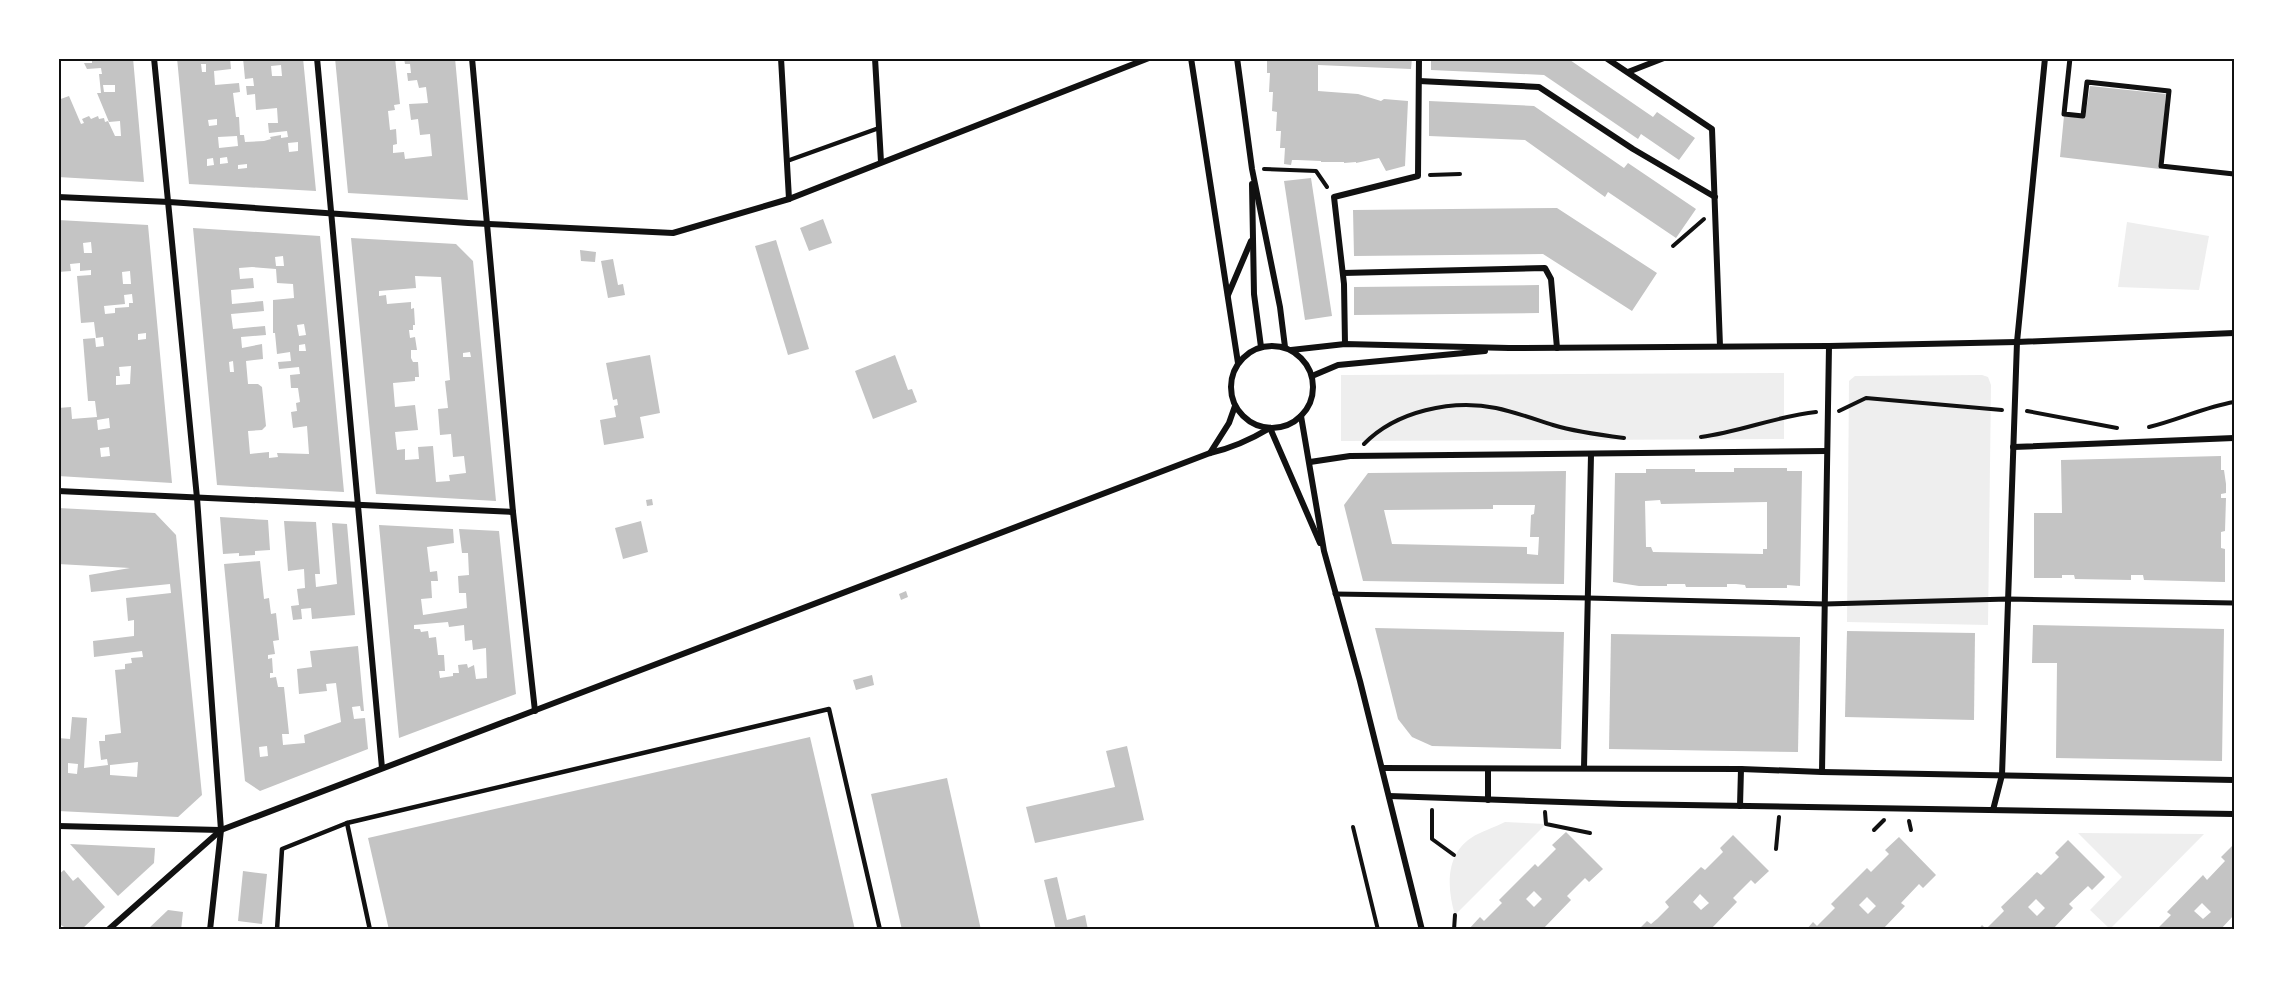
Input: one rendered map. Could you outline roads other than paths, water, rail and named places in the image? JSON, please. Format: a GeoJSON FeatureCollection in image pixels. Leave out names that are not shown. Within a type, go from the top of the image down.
{"type":"FeatureCollection","features":[{"type":"Feature","properties":{"kind":"street"},"geometry":{"type":"LineString","coordinates":[[154,58],[197,498],[221,830],[210,930]]}},
{"type":"Feature","properties":{"kind":"street"},"geometry":{"type":"LineString","coordinates":[[317,58],[382,768]]}},
{"type":"Feature","properties":{"kind":"street"},"geometry":{"type":"LineString","coordinates":[[472,58],[513,512],[535,711]]}},
{"type":"Feature","properties":{"kind":"street"},"geometry":{"type":"LineString","coordinates":[[781,58],[789,199]]}},
{"type":"Feature","properties":{"kind":"street"},"geometry":{"type":"LineString","coordinates":[[875,58],[881,162]]}},
{"type":"Feature","properties":{"kind":"street"},"geometry":{"type":"LineString","coordinates":[[58,197],[169,202],[487,224],[673,233],[789,199],[1149,58]]}},
{"type":"Feature","properties":{"kind":"street"},"geometry":{"type":"LineString","coordinates":[[1191,58],[1238,363]]}},
{"type":"Feature","properties":{"kind":"street"},"geometry":{"type":"LineString","coordinates":[[108,930],[221,830],[1210,453],[1245,444],[1270,428],[1289,425],[1301,416],[1308,409],[1312,397],[1312,376],[1305,362],[1288,349],[1252,169],[1237,58]]}},
{"type":"Feature","properties":{"kind":"street"},"geometry":{"type":"LineString","coordinates":[[1345,344],[1342,273],[1334,196],[1418,176],[1419,58]]}},
{"type":"Feature","properties":{"kind":"street"},"geometry":{"type":"LineString","coordinates":[[1606,58],[1712,129],[1720,346]]}},
{"type":"Feature","properties":{"kind":"street"},"geometry":{"type":"LineString","coordinates":[[1628,72],[1664,58]]}},
{"type":"Feature","properties":{"kind":"street"},"geometry":{"type":"LineString","coordinates":[[1993,810],[2002,775],[2017,342],[2045,58]]}},
{"type":"Feature","properties":{"kind":"street"},"geometry":{"type":"LineString","coordinates":[[2070,58],[2064,114],[2083,116],[2087,82],[2169,92],[2161,166],[2235,174]]}},
{"type":"Feature","properties":{"kind":"street"},"geometry":{"type":"LineString","coordinates":[[1419,81],[1539,87],[1633,149],[1715,197]]}},
{"type":"Feature","properties":{"kind":"street"},"geometry":{"type":"LineString","coordinates":[[1252,169],[1254,294],[1261,346]]}},
{"type":"Feature","properties":{"kind":"street"},"geometry":{"type":"LineString","coordinates":[[1228,296],[1252,237]]}},
{"type":"Feature","properties":{"kind":"street"},"geometry":{"type":"LineString","coordinates":[[1342,273],[1545,268],[1551,279],[1557,348]]}},
{"type":"Feature","properties":{"kind":"street"},"geometry":{"type":"LineString","coordinates":[[1270,428],[1252,423],[1242,416],[1231,394],[1231,381],[1238,363],[1250,351],[1261,346],[1274,345],[1288,349],[1345,344],[1509,348],[1829,346],[2017,342],[2235,333]]}},
{"type":"Feature","properties":{"kind":"street"},"geometry":{"type":"LineString","coordinates":[[1822,772],[1829,346]]}},
{"type":"Feature","properties":{"kind":"street"},"geometry":{"type":"LineString","coordinates":[[1312,376],[1338,365],[1509,348]]}},
{"type":"Feature","properties":{"kind":"street"},"geometry":{"type":"LineString","coordinates":[[1210,453],[1229,423],[1235,406]]}},
{"type":"Feature","properties":{"kind":"street"},"geometry":{"type":"LineString","coordinates":[[1301,416],[1324,551],[1360,681],[1422,930]]}},
{"type":"Feature","properties":{"kind":"street"},"geometry":{"type":"LineString","coordinates":[[1270,428],[1324,551]]}},
{"type":"Feature","properties":{"kind":"street"},"geometry":{"type":"LineString","coordinates":[[2013,447],[2235,438]]}},
{"type":"Feature","properties":{"kind":"street"},"geometry":{"type":"LineString","coordinates":[[1310,462],[1350,456],[1827,451]]}},
{"type":"Feature","properties":{"kind":"street"},"geometry":{"type":"LineString","coordinates":[[1584,768],[1591,454]]}},
{"type":"Feature","properties":{"kind":"street"},"geometry":{"type":"LineString","coordinates":[[58,491],[513,512]]}},
{"type":"Feature","properties":{"kind":"street"},"geometry":{"type":"LineString","coordinates":[[1335,594],[1825,604],[2008,600],[2235,603]]}},
{"type":"Feature","properties":{"kind":"street"},"geometry":{"type":"LineString","coordinates":[[1382,768],[1741,769],[2235,780]]}},
{"type":"Feature","properties":{"kind":"street"},"geometry":{"type":"LineString","coordinates":[[1740,806],[1741,769]]}},
{"type":"Feature","properties":{"kind":"street"},"geometry":{"type":"LineString","coordinates":[[1488,770],[1488,800]]}},
{"type":"Feature","properties":{"kind":"street"},"geometry":{"type":"LineString","coordinates":[[1389,796],[1779,807],[2235,814]]}},
{"type":"Feature","properties":{"kind":"street"},"geometry":{"type":"LineString","coordinates":[[58,826],[221,830]]}},
{"type":"Feature","properties":{"kind":"lane"},"geometry":{"type":"LineString","coordinates":[[787,161],[879,128]]}},
{"type":"Feature","properties":{"kind":"lane"},"geometry":{"type":"LineString","coordinates":[[277,930],[282,849],[347,823],[829,709],[880,930]]}},
{"type":"Feature","properties":{"kind":"lane"},"geometry":{"type":"LineString","coordinates":[[347,823],[370,930]]}}]}
